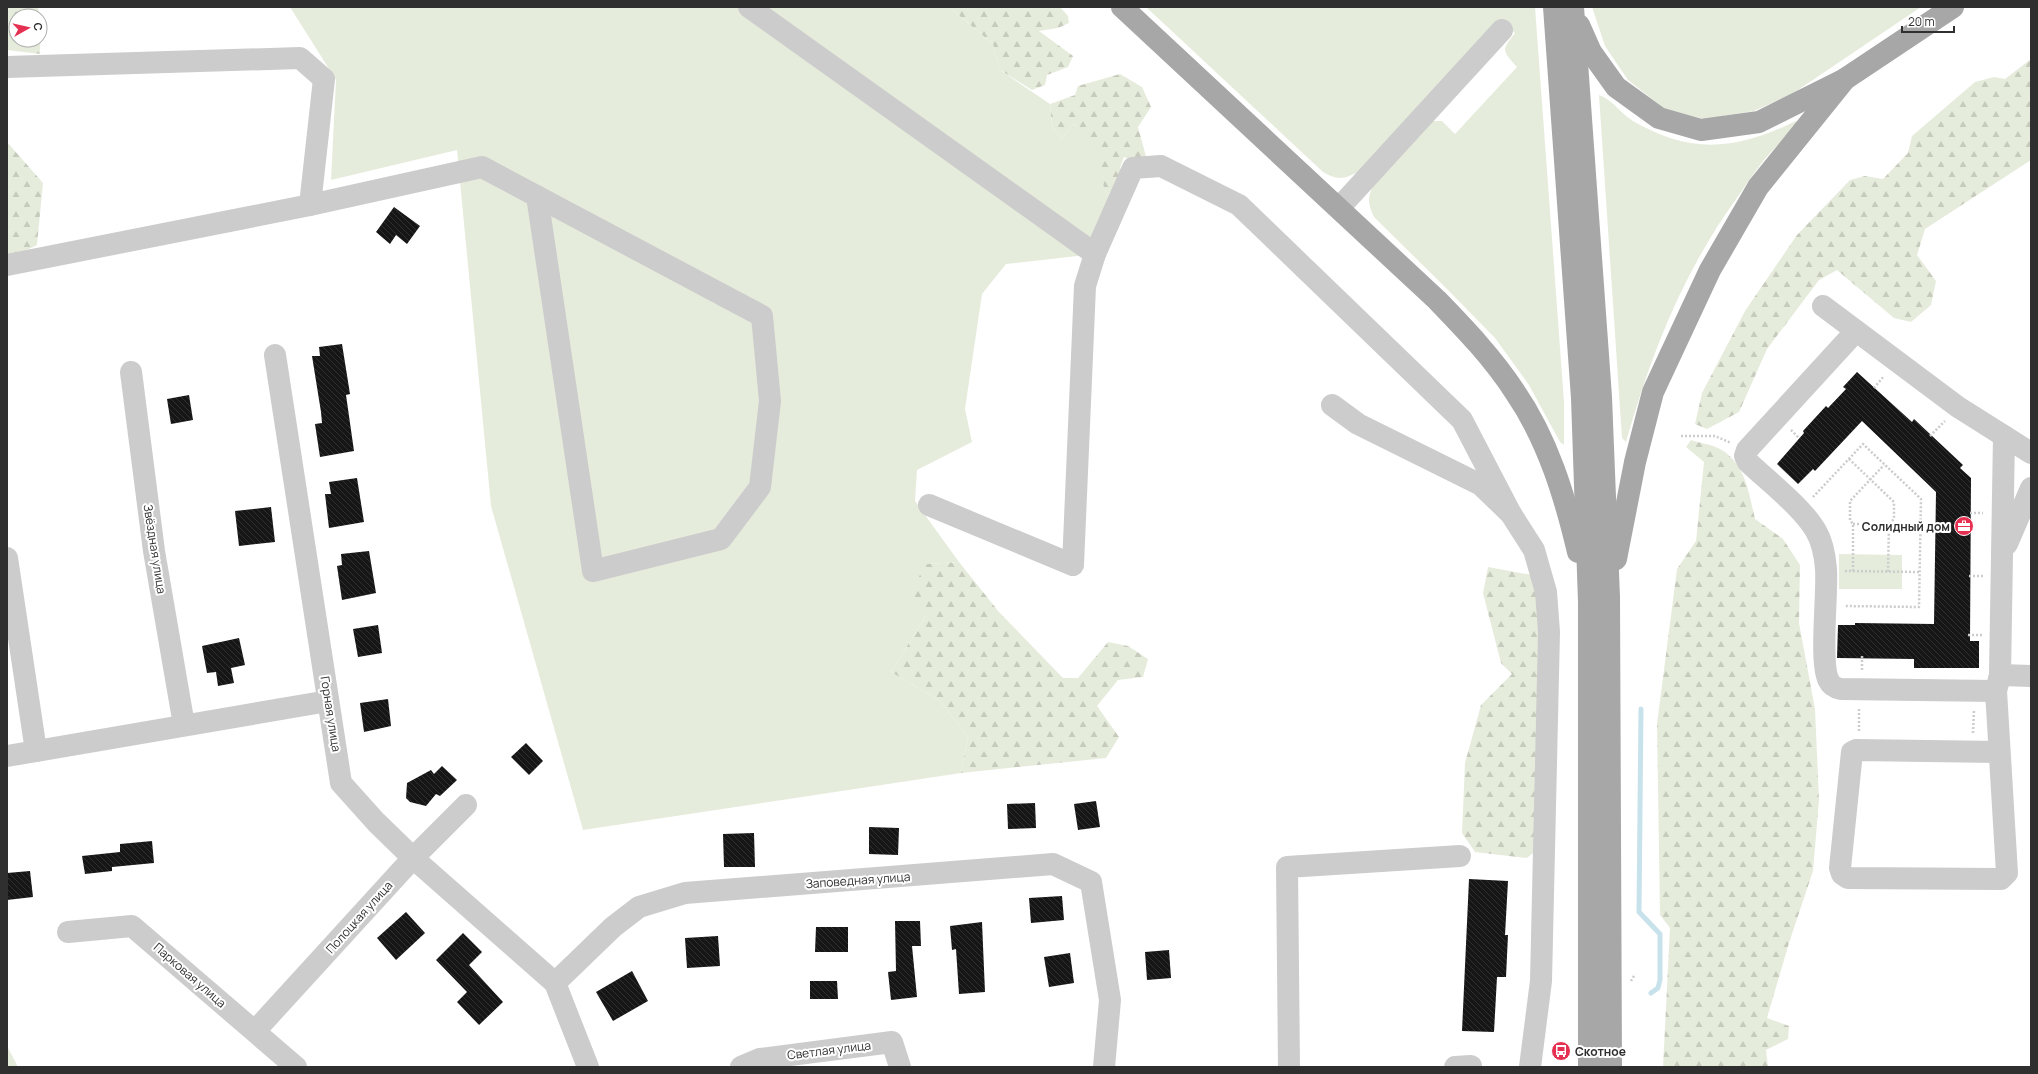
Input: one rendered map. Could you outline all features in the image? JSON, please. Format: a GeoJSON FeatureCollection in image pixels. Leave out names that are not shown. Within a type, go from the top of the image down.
{"type":"FeatureCollection","features":[{"type":"Feature","properties":{"kind":"main road"},"geometry":{"type":"LineString","coordinates":[[1122,7],[1437,300],[1482,347],[1516,393],[1547,450],[1599,599]]}},
{"type":"Feature","properties":{"kind":"main road"},"geometry":{"type":"LineString","coordinates":[[1567,9],[1591,52],[1616,87],[1659,118],[1701,130],[1759,122],[1845,79],[1953,7]]}},
{"type":"Feature","properties":{"kind":"main road"},"geometry":{"type":"LineString","coordinates":[[1567,9],[1582,398],[1599,599],[1611,1067]]}},
{"type":"Feature","properties":{"kind":"main road"},"geometry":{"type":"LineString","coordinates":[[1589,1067],[1599,599],[1634,462],[1653,392],[1710,270],[1758,187],[1845,79]]}},
{"type":"Feature","properties":{"kind":"street"},"geometry":{"type":"LineString","coordinates":[[749,7],[1095,254]]}},
{"type":"Feature","properties":{"kind":"street"},"geometry":{"type":"LineString","coordinates":[[1338,208],[1502,30]]}},
{"type":"Feature","properties":{"kind":"street"},"geometry":{"type":"LineString","coordinates":[[7,67],[300,58],[324,79],[310,204]]}},
{"type":"Feature","properties":{"kind":"street"},"geometry":{"type":"LineString","coordinates":[[929,504],[1073,565],[1085,286],[1095,254],[1133,168],[1161,166],[1239,205],[1462,420],[1511,514],[1534,550],[1546,592],[1549,632],[1541,981],[1530,1067]]}},
{"type":"Feature","properties":{"kind":"street"},"geometry":{"type":"LineString","coordinates":[[7,265],[310,204],[482,167],[537,196],[762,316],[770,401],[760,487],[721,539],[593,571],[537,196]]}},
{"type":"Feature","properties":{"kind":"street"},"geometry":{"type":"LineString","coordinates":[[1823,306],[1958,407],[2031,453]]}},
{"type":"Feature","properties":{"kind":"street"},"geometry":{"type":"LineString","coordinates":[[1856,330],[1748,450],[1745,456],[1748,462],[1799,511],[1816,531],[1824,550],[1826,571],[1825,662],[1828,681],[1834,687],[1859,689],[1974,691],[1998,683],[2031,676]]}},
{"type":"Feature","properties":{"kind":"street","name":"Горная улица"},"geometry":{"type":"LineString","coordinates":[[275,355],[341,783],[376,822],[413,858],[555,983]]}},
{"type":"Feature","properties":{"kind":"street","name":"Звёздная улица"},"geometry":{"type":"LineString","coordinates":[[131,372],[154,551],[184,725]]}},
{"type":"Feature","properties":{"kind":"street"},"geometry":{"type":"LineString","coordinates":[[1332,405],[1358,424],[1481,485],[1511,514]]}},
{"type":"Feature","properties":{"kind":"street"},"geometry":{"type":"LineString","coordinates":[[2000,752],[1858,750],[1852,752],[1840,868],[1842,874],[1848,878],[2001,879],[2005,877],[2007,873],[2000,752],[1998,683],[2004,436]]}},
{"type":"Feature","properties":{"kind":"street"},"geometry":{"type":"LineString","coordinates":[[2002,556],[2030,491]]}},
{"type":"Feature","properties":{"kind":"street"},"geometry":{"type":"LineString","coordinates":[[8,569],[36,751]]}},
{"type":"Feature","properties":{"kind":"street"},"geometry":{"type":"LineString","coordinates":[[7,756],[328,701]]}},
{"type":"Feature","properties":{"kind":"street","name":"Полоцкая улица"},"geometry":{"type":"LineString","coordinates":[[255,1031],[413,858],[466,804]]}},
{"type":"Feature","properties":{"kind":"street"},"geometry":{"type":"LineString","coordinates":[[1289,1067],[1287,866],[1460,856]]}},
{"type":"Feature","properties":{"kind":"street","name":"Заповедная улица"},"geometry":{"type":"LineString","coordinates":[[555,983],[613,927],[638,907],[685,893],[1053,864],[1091,882],[1110,1000],[1104,1067]]}},
{"type":"Feature","properties":{"kind":"street","name":"Парковая улица"},"geometry":{"type":"LineString","coordinates":[[68,932],[132,926],[296,1067]]}},
{"type":"Feature","properties":{"kind":"street"},"geometry":{"type":"LineString","coordinates":[[555,983],[588,1067]]}},
{"type":"Feature","properties":{"kind":"street","name":"Светлая улица"},"geometry":{"type":"LineString","coordinates":[[741,1067],[760,1059],[892,1042],[900,1067]]}},
{"type":"Feature","properties":{"kind":"path"},"geometry":{"type":"LineString","coordinates":[[1681,436],[1714,436]]}},
{"type":"Feature","properties":{"kind":"path"},"geometry":{"type":"LineString","coordinates":[[1799,511],[1863,444],[1920,499],[1919,607],[1826,606]]}},
{"type":"Feature","properties":{"kind":"path"},"geometry":{"type":"LineString","coordinates":[[1849,459],[1894,502],[1894,519],[1889,524],[1888,572]]}},
{"type":"Feature","properties":{"kind":"path"},"geometry":{"type":"LineString","coordinates":[[1853,571],[1853,524],[1850,520],[1850,501],[1884,465]]}},
{"type":"Feature","properties":{"kind":"path"},"geometry":{"type":"LineString","coordinates":[[1853,524],[1889,524]]}},
{"type":"Feature","properties":{"kind":"path"},"geometry":{"type":"LineString","coordinates":[[1839,571],[1919,572]]}},
{"type":"Feature","properties":{"kind":"path"},"geometry":{"type":"LineString","coordinates":[[1858,750],[1859,689]]}},
{"type":"Feature","properties":{"kind":"path"},"geometry":{"type":"LineString","coordinates":[[1973,752],[1974,691]]}},
{"type":"Feature","properties":{"kind":"green space"},"geometry":{"type":"Polygon","coordinates":[[[7,7],[38,7],[8,8],[8,48],[40,48],[40,54],[7,50],[7,7]]]}},
{"type":"Feature","properties":{"kind":"green space"},"geometry":{"type":"Polygon","coordinates":[[[290,7],[949,7],[993,44],[1000,70],[1050,104],[1052,126],[1061,139],[1074,124],[1100,149],[1104,190],[1113,196],[1086,255],[1006,264],[982,294],[965,409],[972,442],[917,470],[915,501],[959,562],[926,564],[927,614],[891,672],[940,701],[968,737],[961,773],[583,830],[491,506],[457,150],[331,180],[336,80],[290,7]]]}},
{"type":"Feature","properties":{"kind":"green space"},"geometry":{"type":"Polygon","coordinates":[[[949,7],[1060,7],[1068,16],[1069,23],[1058,28],[1039,31],[1073,56],[1068,67],[1047,75],[1045,85],[1032,90],[1000,70],[993,44],[949,7]]]}},
{"type":"Feature","properties":{"kind":"green space"},"geometry":{"type":"Polygon","coordinates":[[[1146,7],[1535,7],[1564,402],[1564,445],[1560,442],[1529,385],[1495,338],[1374,217],[1370,209],[1369,202],[1373,186],[1432,121],[1442,121],[1455,134],[1517,67],[1508,57],[1505,50],[1507,44],[1515,33],[1500,19],[1360,171],[1350,176],[1338,178],[1323,172],[1146,7]]]}},
{"type":"Feature","properties":{"kind":"green space"},"geometry":{"type":"Polygon","coordinates":[[[1592,7],[1921,7],[1792,94],[1754,111],[1704,119],[1666,110],[1628,80],[1605,46],[1592,7]]]}},
{"type":"Feature","properties":{"kind":"green space"},"geometry":{"type":"Polygon","coordinates":[[[2031,59],[2031,160],[1925,229],[1917,255],[1936,281],[1931,305],[1911,322],[1894,318],[1837,270],[1819,280],[1767,349],[1739,412],[1707,429],[1695,424],[1702,393],[1745,311],[1797,235],[1850,180],[1865,176],[1883,179],[1908,153],[1912,136],[1975,82],[1994,77],[2005,79],[2031,59]]]}},
{"type":"Feature","properties":{"kind":"green space"},"geometry":{"type":"Polygon","coordinates":[[[1120,74],[1142,87],[1151,107],[1138,127],[1147,160],[1136,162],[1124,157],[1120,168],[1127,177],[1113,196],[1104,190],[1099,149],[1074,124],[1061,139],[1052,126],[1050,104],[1075,95],[1078,86],[1120,74]]]}},
{"type":"Feature","properties":{"kind":"green space"},"geometry":{"type":"Polygon","coordinates":[[[1599,95],[1609,100],[1633,121],[1654,132],[1695,144],[1714,145],[1734,143],[1774,131],[1796,121],[1799,122],[1757,168],[1719,223],[1702,253],[1671,313],[1658,345],[1646,376],[1626,442],[1622,438],[1599,95]]]}},
{"type":"Feature","properties":{"kind":"green space"},"geometry":{"type":"Polygon","coordinates":[[[7,142],[43,183],[37,245],[7,260],[7,142]]]}},
{"type":"Feature","properties":{"kind":"green space"},"geometry":{"type":"Polygon","coordinates":[[[1691,440],[1712,445],[1727,454],[1734,461],[1740,469],[1748,489],[1755,519],[1783,539],[1800,565],[1799,623],[1815,709],[1819,800],[1813,871],[1789,943],[1767,1018],[1789,1026],[1788,1039],[1766,1050],[1768,1067],[1663,1067],[1670,928],[1660,915],[1657,724],[1677,569],[1696,541],[1704,462],[1686,447],[1691,440]]]}},
{"type":"Feature","properties":{"kind":"green space"},"geometry":{"type":"Polygon","coordinates":[[[1839,554],[1902,555],[1902,589],[1839,589],[1839,554]]]}},
{"type":"Feature","properties":{"kind":"green space"},"geometry":{"type":"Polygon","coordinates":[[[959,562],[999,612],[1063,678],[1078,678],[1108,642],[1128,646],[1148,659],[1143,677],[1118,680],[1097,706],[1119,737],[1106,758],[961,773],[968,737],[940,701],[891,672],[927,614],[911,591],[926,564],[959,562]]]}},
{"type":"Feature","properties":{"kind":"green space"},"geometry":{"type":"Polygon","coordinates":[[[1488,567],[1532,575],[1538,592],[1539,627],[1534,852],[1527,858],[1475,852],[1462,833],[1465,763],[1481,705],[1512,674],[1501,663],[1483,593],[1488,567]]]}},
{"type":"Feature","properties":{"kind":"green space"},"geometry":{"type":"Polygon","coordinates":[[[7,1046],[18,1067],[7,1067],[7,1046]]]}},
{"type":"Feature","properties":{"kind":"building"},"geometry":{"type":"Polygon","coordinates":[[[394,207],[420,226],[407,244],[396,235],[390,244],[376,232],[394,207]]]}},
{"type":"Feature","properties":{"kind":"building"},"geometry":{"type":"Polygon","coordinates":[[[342,344],[350,394],[346,395],[354,451],[320,457],[315,424],[322,423],[312,356],[320,356],[319,347],[342,344]]]}},
{"type":"Feature","properties":{"kind":"building"},"geometry":{"type":"Polygon","coordinates":[[[1857,372],[1912,422],[1914,419],[1963,465],[1960,468],[1971,478],[1970,641],[1979,641],[1979,668],[1914,668],[1914,659],[1837,658],[1838,625],[1855,625],[1855,623],[1934,624],[1936,492],[1862,421],[1815,471],[1813,469],[1798,484],[1777,464],[1804,433],[1803,431],[1826,406],[1828,408],[1846,389],[1843,387],[1857,372]]]}},
{"type":"Feature","properties":{"kind":"building"},"geometry":{"type":"Polygon","coordinates":[[[189,395],[193,420],[171,424],[167,399],[189,395]]]}},
{"type":"Feature","properties":{"kind":"building"},"geometry":{"type":"Polygon","coordinates":[[[357,478],[364,522],[329,528],[325,494],[331,494],[329,482],[357,478]]]}},
{"type":"Feature","properties":{"kind":"building"},"geometry":{"type":"Polygon","coordinates":[[[271,507],[275,542],[239,546],[235,511],[271,507]]]}},
{"type":"Feature","properties":{"kind":"building"},"geometry":{"type":"Polygon","coordinates":[[[369,551],[376,593],[342,600],[337,566],[342,565],[341,554],[369,551]]]}},
{"type":"Feature","properties":{"kind":"building"},"geometry":{"type":"Polygon","coordinates":[[[378,625],[382,653],[358,657],[353,629],[378,625]]]}},
{"type":"Feature","properties":{"kind":"building"},"geometry":{"type":"Polygon","coordinates":[[[239,638],[245,665],[231,668],[234,683],[218,686],[216,672],[207,673],[202,646],[239,638]]]}},
{"type":"Feature","properties":{"kind":"building"},"geometry":{"type":"Polygon","coordinates":[[[388,699],[391,726],[364,732],[360,703],[388,699]]]}},
{"type":"Feature","properties":{"kind":"building"},"geometry":{"type":"Polygon","coordinates":[[[526,743],[543,761],[529,775],[511,757],[526,743]]]}},
{"type":"Feature","properties":{"kind":"building"},"geometry":{"type":"Polygon","coordinates":[[[442,766],[457,780],[440,796],[436,794],[426,806],[410,802],[406,798],[407,783],[431,770],[434,774],[442,766]]]}},
{"type":"Feature","properties":{"kind":"building"},"geometry":{"type":"Polygon","coordinates":[[[1096,801],[1100,827],[1078,830],[1074,804],[1096,801]]]}},
{"type":"Feature","properties":{"kind":"building"},"geometry":{"type":"Polygon","coordinates":[[[1035,803],[1036,828],[1008,829],[1007,804],[1035,803]]]}},
{"type":"Feature","properties":{"kind":"building"},"geometry":{"type":"Polygon","coordinates":[[[869,827],[899,828],[898,855],[869,854],[869,827]]]}},
{"type":"Feature","properties":{"kind":"building"},"geometry":{"type":"Polygon","coordinates":[[[754,833],[755,867],[724,867],[723,834],[754,833]]]}},
{"type":"Feature","properties":{"kind":"building"},"geometry":{"type":"Polygon","coordinates":[[[152,841],[154,863],[112,867],[112,871],[85,874],[82,856],[120,852],[120,844],[152,841]]]}},
{"type":"Feature","properties":{"kind":"building"},"geometry":{"type":"Polygon","coordinates":[[[30,871],[33,897],[7,900],[7,873],[30,871]]]}},
{"type":"Feature","properties":{"kind":"building"},"geometry":{"type":"Polygon","coordinates":[[[1469,879],[1508,881],[1505,935],[1508,935],[1506,977],[1497,977],[1494,1032],[1462,1031],[1469,879]]]}},
{"type":"Feature","properties":{"kind":"building"},"geometry":{"type":"Polygon","coordinates":[[[1062,896],[1064,920],[1031,923],[1029,898],[1062,896]]]}},
{"type":"Feature","properties":{"kind":"building"},"geometry":{"type":"Polygon","coordinates":[[[406,912],[425,933],[396,960],[377,938],[406,912]]]}},
{"type":"Feature","properties":{"kind":"building"},"geometry":{"type":"Polygon","coordinates":[[[895,921],[920,921],[921,946],[912,946],[917,997],[891,1000],[888,972],[896,971],[895,921]]]}},
{"type":"Feature","properties":{"kind":"building"},"geometry":{"type":"Polygon","coordinates":[[[982,922],[985,992],[959,994],[956,949],[952,950],[950,926],[982,922]]]}},
{"type":"Feature","properties":{"kind":"building"},"geometry":{"type":"Polygon","coordinates":[[[816,927],[848,927],[848,952],[815,952],[816,927]]]}},
{"type":"Feature","properties":{"kind":"building"},"geometry":{"type":"Polygon","coordinates":[[[463,933],[482,952],[469,965],[503,1002],[479,1025],[457,1002],[467,992],[436,960],[463,933]]]}},
{"type":"Feature","properties":{"kind":"building"},"geometry":{"type":"Polygon","coordinates":[[[718,936],[720,966],[687,968],[685,938],[718,936]]]}},
{"type":"Feature","properties":{"kind":"building"},"geometry":{"type":"Polygon","coordinates":[[[1169,950],[1171,978],[1147,980],[1145,952],[1169,950]]]}},
{"type":"Feature","properties":{"kind":"building"},"geometry":{"type":"Polygon","coordinates":[[[1070,953],[1074,983],[1049,987],[1044,957],[1070,953]]]}},
{"type":"Feature","properties":{"kind":"building"},"geometry":{"type":"Polygon","coordinates":[[[632,971],[648,1001],[613,1021],[596,992],[632,971]]]}},
{"type":"Feature","properties":{"kind":"building"},"geometry":{"type":"Polygon","coordinates":[[[810,981],[837,981],[838,999],[810,999],[810,981]]]}},
{"type":"Feature","properties":{"kind":"waterway"},"geometry":{"type":"LineString","coordinates":[[1641,709],[1639,912],[1660,934],[1660,980],[1658,988],[1651,993]]}},
{"type":"Feature","properties":{"kind":"place","name":"Солидный дом"},"geometry":{"type":"Point","coordinates":[1964,526]}},
{"type":"Feature","properties":{"kind":"place","name":"Скотное"},"geometry":{"type":"Point","coordinates":[1561,1051]}}]}
